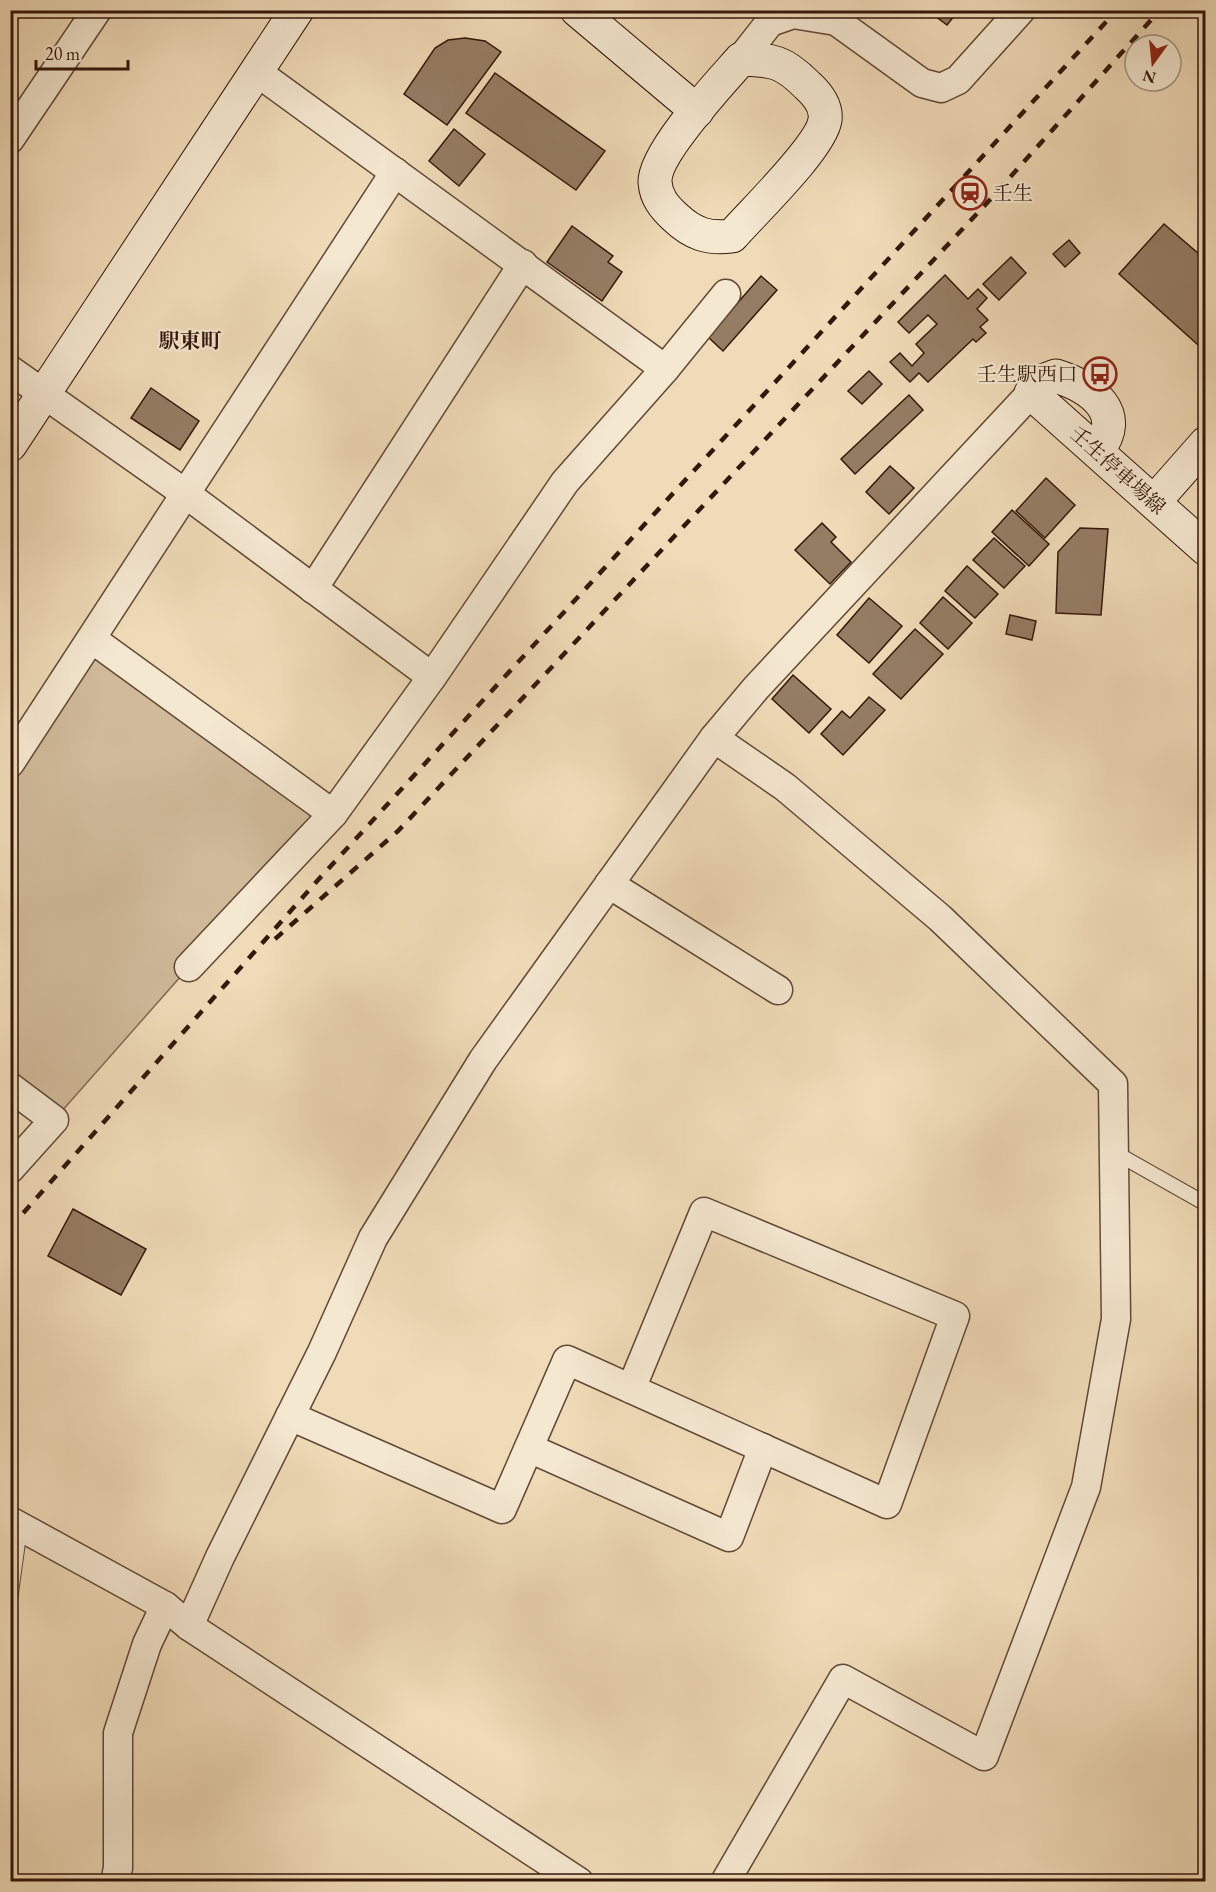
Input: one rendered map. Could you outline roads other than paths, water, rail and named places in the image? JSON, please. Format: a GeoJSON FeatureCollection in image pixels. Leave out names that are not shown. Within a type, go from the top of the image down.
{"type":"FeatureCollection","features":[{"type":"Feature","properties":{"kind":"street"},"geometry":{"type":"LineString","coordinates":[[10,139],[98,10]]}},
{"type":"Feature","properties":{"kind":"street"},"geometry":{"type":"LineString","coordinates":[[577,10],[697,111]]}},
{"type":"Feature","properties":{"kind":"street"},"geometry":{"type":"LineString","coordinates":[[741,59],[774,60],[800,78],[820,97],[825,120],[816,142],[732,236],[712,238],[688,230],[662,205],[655,181],[661,160],[697,111],[770,22],[793,14],[836,21],[922,83],[941,88],[958,80],[1021,10]]}},
{"type":"Feature","properties":{"kind":"street"},"geometry":{"type":"LineString","coordinates":[[10,445],[257,72],[290,13]]}},
{"type":"Feature","properties":{"kind":"street"},"geometry":{"type":"LineString","coordinates":[[257,72],[666,369]]}},
{"type":"Feature","properties":{"kind":"street"},"geometry":{"type":"LineString","coordinates":[[10,763],[396,172]]}},
{"type":"Feature","properties":{"kind":"street"},"geometry":{"type":"LineString","coordinates":[[313,589],[523,264]]}},
{"type":"Feature","properties":{"kind":"street"},"geometry":{"type":"LineString","coordinates":[[189,967],[333,814],[432,677],[565,482],[666,369],[726,294]]}},
{"type":"Feature","properties":{"kind":"street"},"geometry":{"type":"LineString","coordinates":[[10,370],[186,494],[432,677]]}},
{"type":"Feature","properties":{"kind":"street"},"geometry":{"type":"LineString","coordinates":[[189,1626],[373,1238],[483,1060],[714,738],[756,688],[1031,393]]}},
{"type":"Feature","properties":{"kind":"street","name":"壬生停車場線"},"geometry":{"type":"LineString","coordinates":[[1031,393],[1206,549]]}},
{"type":"Feature","properties":{"kind":"street"},"geometry":{"type":"LineString","coordinates":[[1154,502],[1206,443]]}},
{"type":"Feature","properties":{"kind":"street"},"geometry":{"type":"LineString","coordinates":[[92,639],[333,814]]}},
{"type":"Feature","properties":{"kind":"street"},"geometry":{"type":"LineString","coordinates":[[714,738],[785,787],[940,918],[1113,1084],[1116,1319],[1086,1487],[984,1756],[843,1679],[725,1881]]}},
{"type":"Feature","properties":{"kind":"street"},"geometry":{"type":"LineString","coordinates":[[609,884],[778,990]]}},
{"type":"Feature","properties":{"kind":"street"},"geometry":{"type":"LineString","coordinates":[[10,1088],[54,1120],[10,1169]]}},
{"type":"Feature","properties":{"kind":"street"},"geometry":{"type":"LineString","coordinates":[[290,1416],[502,1509],[567,1360],[631,1389],[763,1448],[887,1503],[956,1316],[704,1212],[631,1389]]}},
{"type":"Feature","properties":{"kind":"street"},"geometry":{"type":"LineString","coordinates":[[529,1448],[729,1537],[763,1448]]}},
{"type":"Feature","properties":{"kind":"street"},"geometry":{"type":"LineString","coordinates":[[15,1525],[165,1606],[189,1626],[579,1881]]}},
{"type":"Feature","properties":{"kind":"street"},"geometry":{"type":"LineString","coordinates":[[115,1881],[118,1868],[117,1733],[147,1644],[165,1606]]}},
{"type":"Feature","properties":{"kind":"lane"},"geometry":{"type":"LineString","coordinates":[[1114,1152],[1206,1204]]}},
{"type":"Feature","properties":{"kind":"lane"},"geometry":{"type":"LineString","coordinates":[[10,1600],[15,1525]]}},
{"type":"Feature","properties":{"kind":"railway"},"geometry":{"type":"LineString","coordinates":[[10,1228],[318,880],[1117,10]]}},
{"type":"Feature","properties":{"kind":"railway"},"geometry":{"type":"LineString","coordinates":[[275,939],[398,831],[986,204],[1160,10]]}},
{"type":"Feature","properties":{"kind":"place","name":"壬生"},"geometry":{"type":"Point","coordinates":[970,193]}},
{"type":"Feature","properties":{"kind":"place","name":"壬生駅西口"},"geometry":{"type":"Point","coordinates":[1100,374]}},
{"type":"Feature","properties":{"kind":"district","name":"駅東町"},"geometry":{"type":"Point","coordinates":[190,341]}}]}
